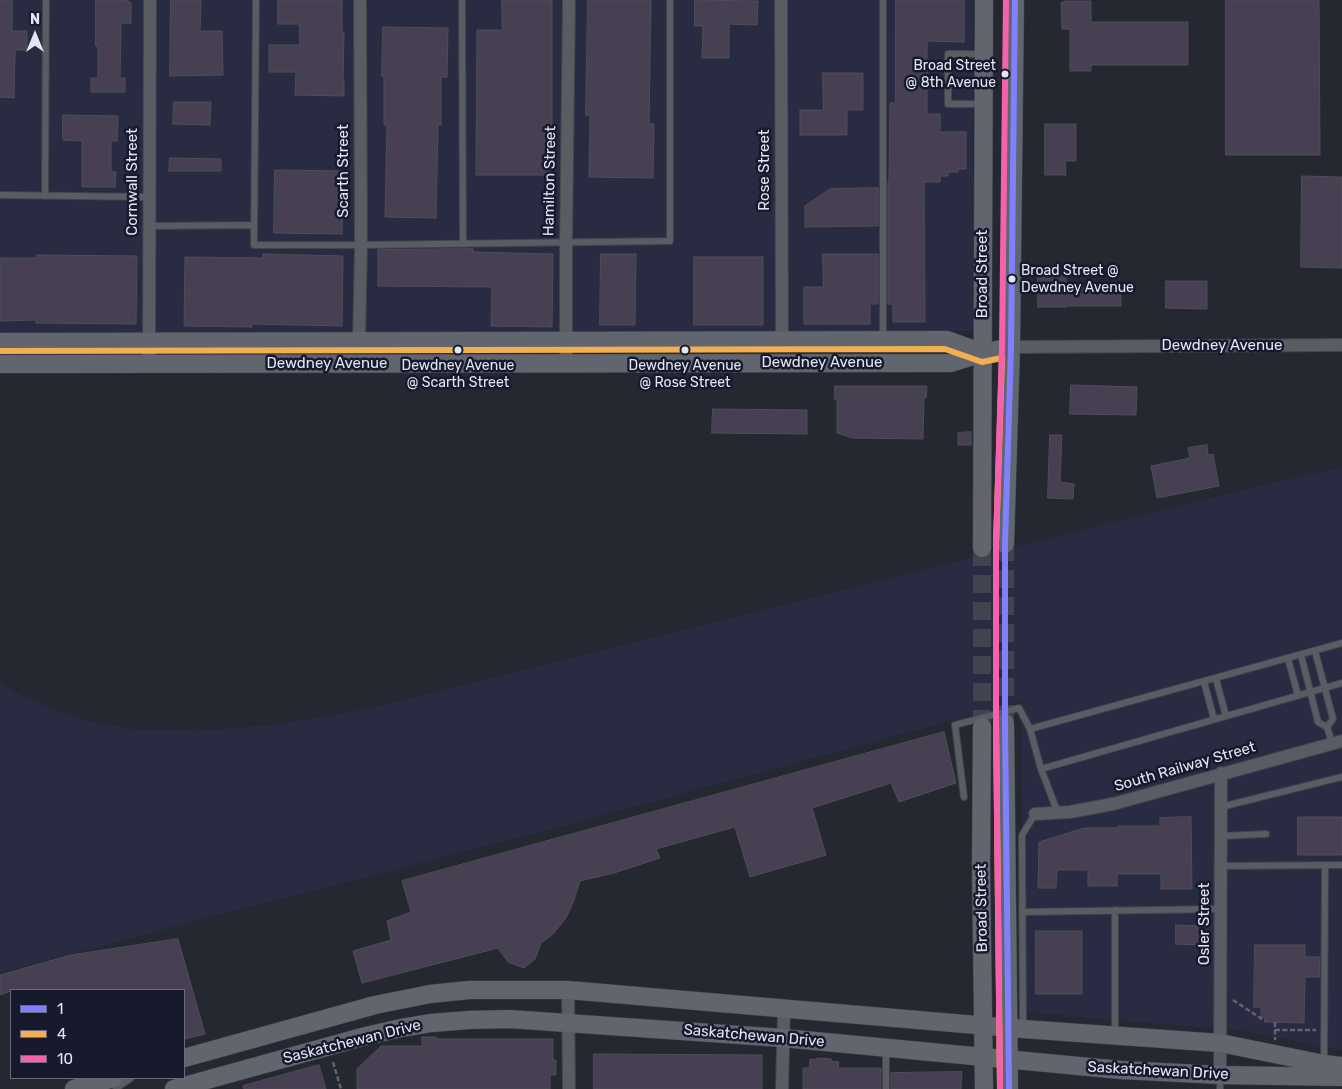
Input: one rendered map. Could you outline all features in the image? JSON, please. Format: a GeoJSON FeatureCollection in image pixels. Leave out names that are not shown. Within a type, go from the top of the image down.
{"type":"FeatureCollection","features":[{"type":"Feature","properties":{"kind":"main road","name":"Broad Street"},"geometry":{"type":"LineString","coordinates":[[982,548],[984,0]]}},
{"type":"Feature","properties":{"kind":"main road","name":"Broad Street"},"geometry":{"type":"LineString","coordinates":[[1005,544],[1011,347],[1014,0]]}},
{"type":"Feature","properties":{"kind":"main road","name":"Dewdney Avenue"},"geometry":{"type":"LineString","coordinates":[[0,342],[947,340],[983,353]]}},
{"type":"Feature","properties":{"kind":"main road","name":"Dewdney Avenue"},"geometry":{"type":"LineString","coordinates":[[0,364],[951,364],[983,353],[1011,347]]}},
{"type":"Feature","properties":{"kind":"main road","name":"Broad Street"},"geometry":{"type":"LineString","coordinates":[[1005,723],[1016,1029],[1009,1059],[1009,1089]]}},
{"type":"Feature","properties":{"kind":"main road","name":"Broad Street"},"geometry":{"type":"LineString","coordinates":[[982,727],[981,866],[984,1089]]}},
{"type":"Feature","properties":{"kind":"main road","name":"Saskatchewan Drive"},"geometry":{"type":"LineString","coordinates":[[185,1058],[404,998],[469,990],[568,990],[1016,1029],[1220,1043],[1342,1066]]}},
{"type":"Feature","properties":{"kind":"main road","name":"Saskatchewan Drive"},"geometry":{"type":"LineString","coordinates":[[174,1089],[401,1028],[431,1023],[509,1019],[783,1038],[1121,1070],[1220,1082],[1342,1077]]}},
{"type":"Feature","properties":{"kind":"main road"},"geometry":{"type":"LineString","coordinates":[[74,1089],[110,1079]]}},
{"type":"Feature","properties":{"kind":"street","name":"Cornwall Street"},"geometry":{"type":"LineString","coordinates":[[148,364],[150,0]]}},
{"type":"Feature","properties":{"kind":"street","name":"Scarth Street"},"geometry":{"type":"LineString","coordinates":[[360,0],[360,341]]}},
{"type":"Feature","properties":{"kind":"street","name":"Hamilton Street"},"geometry":{"type":"LineString","coordinates":[[566,364],[569,0]]}},
{"type":"Feature","properties":{"kind":"street","name":"Rose Street"},"geometry":{"type":"LineString","coordinates":[[781,0],[782,340]]}},
{"type":"Feature","properties":{"kind":"street","name":"Dewdney Avenue"},"geometry":{"type":"LineString","coordinates":[[1011,347],[1342,345]]}},
{"type":"Feature","properties":{"kind":"street","name":"South Railway Street"},"geometry":{"type":"LineString","coordinates":[[1035,814],[1070,812],[1113,804],[1337,742]]}},
{"type":"Feature","properties":{"kind":"street","name":"Osler Street"},"geometry":{"type":"LineString","coordinates":[[1220,1082],[1221,773]]}},
{"type":"Feature","properties":{"kind":"street"},"geometry":{"type":"LineString","coordinates":[[568,990],[569,1089]]}},
{"type":"Feature","properties":{"kind":"street"},"geometry":{"type":"LineString","coordinates":[[782,1089],[784,1009]]}},
{"type":"Feature","properties":{"kind":"lane"},"geometry":{"type":"LineString","coordinates":[[45,196],[46,0]]}},
{"type":"Feature","properties":{"kind":"lane"},"geometry":{"type":"LineString","coordinates":[[256,0],[254,245],[670,241],[670,0]]}},
{"type":"Feature","properties":{"kind":"lane"},"geometry":{"type":"LineString","coordinates":[[462,0],[463,244]]}},
{"type":"Feature","properties":{"kind":"lane"},"geometry":{"type":"LineString","coordinates":[[883,0],[883,340]]}},
{"type":"Feature","properties":{"kind":"lane"},"geometry":{"type":"LineString","coordinates":[[983,54],[948,54],[948,104],[983,104]]}},
{"type":"Feature","properties":{"kind":"lane"},"geometry":{"type":"LineString","coordinates":[[0,195],[150,197]]}},
{"type":"Feature","properties":{"kind":"lane"},"geometry":{"type":"LineString","coordinates":[[150,226],[254,225]]}},
{"type":"Feature","properties":{"kind":"lane"},"geometry":{"type":"LineString","coordinates":[[1030,729],[1342,643]]}},
{"type":"Feature","properties":{"kind":"lane"},"geometry":{"type":"LineString","coordinates":[[1315,651],[1333,719],[1327,727]]}},
{"type":"Feature","properties":{"kind":"lane"},"geometry":{"type":"LineString","coordinates":[[1301,655],[1318,722],[1327,727],[1337,742]]}},
{"type":"Feature","properties":{"kind":"lane"},"geometry":{"type":"LineString","coordinates":[[1288,659],[1298,695]]}},
{"type":"Feature","properties":{"kind":"lane"},"geometry":{"type":"LineString","coordinates":[[1216,679],[1226,716]]}},
{"type":"Feature","properties":{"kind":"lane"},"geometry":{"type":"LineString","coordinates":[[1204,682],[1214,719]]}},
{"type":"Feature","properties":{"kind":"lane"},"geometry":{"type":"LineString","coordinates":[[1041,768],[1342,684]]}},
{"type":"Feature","properties":{"kind":"lane"},"geometry":{"type":"LineString","coordinates":[[964,797],[955,725],[1019,708],[1030,729],[1041,768],[1058,813]]}},
{"type":"Feature","properties":{"kind":"lane"},"geometry":{"type":"LineString","coordinates":[[1221,807],[1342,777]]}},
{"type":"Feature","properties":{"kind":"lane"},"geometry":{"type":"LineString","coordinates":[[1016,1029],[1022,912],[1022,835],[1035,814]]}},
{"type":"Feature","properties":{"kind":"lane"},"geometry":{"type":"LineString","coordinates":[[1221,836],[1266,834]]}},
{"type":"Feature","properties":{"kind":"lane"},"geometry":{"type":"LineString","coordinates":[[1324,1064],[1325,865]]}},
{"type":"Feature","properties":{"kind":"lane"},"geometry":{"type":"LineString","coordinates":[[1221,866],[1342,865]]}},
{"type":"Feature","properties":{"kind":"lane"},"geometry":{"type":"LineString","coordinates":[[1022,912],[1221,909]]}},
{"type":"Feature","properties":{"kind":"lane"},"geometry":{"type":"LineString","coordinates":[[1115,910],[1115,1036]]}},
{"type":"Feature","properties":{"kind":"lane"},"geometry":{"type":"LineString","coordinates":[[886,1048],[886,1089]]}},
{"type":"Feature","properties":{"kind":"lane"},"geometry":{"type":"LineString","coordinates":[[116,1089],[130,1079]]}},
{"type":"Feature","properties":{"kind":"path"},"geometry":{"type":"LineString","coordinates":[[1221,991],[1265,1021]]}},
{"type":"Feature","properties":{"kind":"path"},"geometry":{"type":"LineString","coordinates":[[1274,1030],[1324,1030]]}},
{"type":"Feature","properties":{"kind":"path"},"geometry":{"type":"LineString","coordinates":[[329,1046],[341,1089]]}},
{"type":"Feature","properties":{"kind":"shaded area"},"geometry":{"type":"Polygon","coordinates":[[[0,0],[973,0],[973,186],[976,186],[976,331],[0,334],[0,0]]]}},
{"type":"Feature","properties":{"kind":"shaded area"},"geometry":{"type":"Polygon","coordinates":[[[1342,467],[1342,1050],[1243,1031],[1025,1012],[1021,702],[545,831],[0,973],[0,683],[59,712],[98,723],[133,729],[199,731],[280,724],[361,710],[1200,500],[1342,467]]]}},
{"type":"Feature","properties":{"kind":"building"},"geometry":{"type":"Polygon","coordinates":[[[0,0],[12,0],[12,31],[27,31],[27,50],[15,50],[14,98],[0,97],[0,0]]]}},
{"type":"Feature","properties":{"kind":"building"},"geometry":{"type":"Polygon","coordinates":[[[96,0],[127,0],[131,3],[131,23],[121,23],[120,78],[125,78],[125,92],[91,92],[91,78],[98,78],[96,0]]]}},
{"type":"Feature","properties":{"kind":"building"},"geometry":{"type":"Polygon","coordinates":[[[171,0],[201,0],[200,31],[222,31],[223,75],[170,76],[171,0]]]}},
{"type":"Feature","properties":{"kind":"building"},"geometry":{"type":"Polygon","coordinates":[[[278,0],[342,0],[344,96],[295,95],[296,72],[269,72],[269,45],[300,45],[299,24],[278,24],[278,0]]]}},
{"type":"Feature","properties":{"kind":"building"},"geometry":{"type":"Polygon","coordinates":[[[502,0],[552,0],[552,175],[476,175],[477,30],[502,30],[502,0]]]}},
{"type":"Feature","properties":{"kind":"building"},"geometry":{"type":"Polygon","coordinates":[[[588,0],[651,0],[649,124],[654,124],[653,178],[589,177],[590,115],[586,115],[588,0]]]}},
{"type":"Feature","properties":{"kind":"building"},"geometry":{"type":"Polygon","coordinates":[[[695,0],[758,1],[757,25],[729,24],[729,58],[702,58],[703,26],[695,26],[695,0]]]}},
{"type":"Feature","properties":{"kind":"building"},"geometry":{"type":"Polygon","coordinates":[[[896,0],[964,0],[964,42],[927,41],[927,114],[940,114],[940,132],[966,132],[966,169],[958,169],[958,172],[948,172],[948,176],[940,176],[940,182],[924,182],[925,322],[893,322],[893,304],[888,304],[890,103],[895,103],[896,0]]]}},
{"type":"Feature","properties":{"kind":"building"},"geometry":{"type":"Polygon","coordinates":[[[1226,0],[1319,0],[1320,155],[1226,155],[1226,0]]]}},
{"type":"Feature","properties":{"kind":"building"},"geometry":{"type":"Polygon","coordinates":[[[1066,1],[1091,1],[1091,22],[1188,22],[1188,65],[1091,65],[1091,71],[1070,71],[1070,29],[1062,29],[1061,3],[1066,1]]]}},
{"type":"Feature","properties":{"kind":"building"},"geometry":{"type":"Polygon","coordinates":[[[383,27],[448,28],[447,77],[441,77],[441,125],[438,125],[436,218],[385,217],[387,125],[384,125],[384,76],[382,76],[383,27]]]}},
{"type":"Feature","properties":{"kind":"building"},"geometry":{"type":"Polygon","coordinates":[[[823,73],[863,73],[863,110],[847,110],[847,135],[800,135],[800,110],[823,110],[823,73]]]}},
{"type":"Feature","properties":{"kind":"building"},"geometry":{"type":"Polygon","coordinates":[[[174,102],[211,102],[210,125],[173,124],[174,102]]]}},
{"type":"Feature","properties":{"kind":"building"},"geometry":{"type":"Polygon","coordinates":[[[63,115],[118,116],[117,141],[111,141],[111,172],[116,172],[115,187],[82,187],[82,141],[63,140],[63,115]]]}},
{"type":"Feature","properties":{"kind":"building"},"geometry":{"type":"Polygon","coordinates":[[[1045,124],[1076,124],[1076,161],[1065,161],[1066,175],[1045,175],[1045,124]]]}},
{"type":"Feature","properties":{"kind":"building"},"geometry":{"type":"Polygon","coordinates":[[[170,158],[221,159],[221,171],[169,171],[170,158]]]}},
{"type":"Feature","properties":{"kind":"building"},"geometry":{"type":"Polygon","coordinates":[[[275,170],[343,171],[342,234],[274,233],[275,170]]]}},
{"type":"Feature","properties":{"kind":"building"},"geometry":{"type":"Polygon","coordinates":[[[1302,176],[1342,177],[1342,268],[1301,267],[1302,176]]]}},
{"type":"Feature","properties":{"kind":"building"},"geometry":{"type":"Polygon","coordinates":[[[878,188],[878,226],[805,227],[805,206],[830,189],[878,188]]]}},
{"type":"Feature","properties":{"kind":"building"},"geometry":{"type":"Polygon","coordinates":[[[473,249],[473,252],[553,254],[552,327],[491,326],[492,287],[378,286],[378,250],[473,249]]]}},
{"type":"Feature","properties":{"kind":"building"},"geometry":{"type":"Polygon","coordinates":[[[263,254],[343,256],[342,326],[252,324],[252,327],[184,326],[185,257],[263,258],[263,254]]]}},
{"type":"Feature","properties":{"kind":"building"},"geometry":{"type":"Polygon","coordinates":[[[601,254],[636,254],[635,325],[600,325],[601,254]]]}},
{"type":"Feature","properties":{"kind":"building"},"geometry":{"type":"Polygon","coordinates":[[[823,254],[878,254],[878,304],[870,304],[870,324],[804,324],[804,287],[823,287],[823,254]]]}},
{"type":"Feature","properties":{"kind":"building"},"geometry":{"type":"Polygon","coordinates":[[[37,255],[137,256],[136,324],[36,323],[36,320],[0,321],[0,258],[37,258],[37,255]]]}},
{"type":"Feature","properties":{"kind":"building"},"geometry":{"type":"Polygon","coordinates":[[[694,257],[763,257],[763,325],[694,325],[694,257]]]}},
{"type":"Feature","properties":{"kind":"building"},"geometry":{"type":"Polygon","coordinates":[[[1038,273],[1066,274],[1066,287],[1121,288],[1121,306],[1038,307],[1038,273]]]}},
{"type":"Feature","properties":{"kind":"building"},"geometry":{"type":"Polygon","coordinates":[[[1166,281],[1207,281],[1207,309],[1166,308],[1166,281]]]}},
{"type":"Feature","properties":{"kind":"building"},"geometry":{"type":"Polygon","coordinates":[[[1071,385],[1137,387],[1136,415],[1070,414],[1071,385]]]}},
{"type":"Feature","properties":{"kind":"building"},"geometry":{"type":"Polygon","coordinates":[[[835,386],[927,386],[926,398],[924,398],[923,439],[852,438],[837,433],[835,386]]]}},
{"type":"Feature","properties":{"kind":"building"},"geometry":{"type":"Polygon","coordinates":[[[713,409],[807,410],[807,434],[712,433],[713,409]]]}},
{"type":"Feature","properties":{"kind":"building"},"geometry":{"type":"Polygon","coordinates":[[[971,432],[971,445],[958,445],[958,433],[971,432]]]}},
{"type":"Feature","properties":{"kind":"building"},"geometry":{"type":"Polygon","coordinates":[[[1050,435],[1062,435],[1060,482],[1074,484],[1073,499],[1048,498],[1050,435]]]}},
{"type":"Feature","properties":{"kind":"building"},"geometry":{"type":"Polygon","coordinates":[[[1207,445],[1208,455],[1213,454],[1219,486],[1157,498],[1151,466],[1190,458],[1188,448],[1207,445]]]}},
{"type":"Feature","properties":{"kind":"building"},"geometry":{"type":"Polygon","coordinates":[[[944,732],[956,783],[899,802],[891,783],[812,808],[826,855],[750,877],[735,827],[656,849],[660,858],[614,873],[580,881],[566,918],[552,935],[541,943],[535,959],[524,968],[508,962],[498,948],[362,983],[353,951],[391,940],[387,921],[411,912],[402,881],[944,732]]]}},
{"type":"Feature","properties":{"kind":"building"},"geometry":{"type":"Polygon","coordinates":[[[1191,817],[1192,889],[1161,889],[1161,874],[1117,874],[1117,886],[1088,886],[1088,870],[1057,870],[1056,888],[1038,888],[1039,842],[1084,828],[1160,826],[1160,818],[1191,817]]]}},
{"type":"Feature","properties":{"kind":"building"},"geometry":{"type":"Polygon","coordinates":[[[1298,817],[1342,817],[1342,855],[1298,855],[1298,817]]]}},
{"type":"Feature","properties":{"kind":"building"},"geometry":{"type":"Polygon","coordinates":[[[1176,925],[1201,926],[1201,945],[1176,944],[1176,925]]]}},
{"type":"Feature","properties":{"kind":"building"},"geometry":{"type":"Polygon","coordinates":[[[1036,931],[1082,931],[1082,994],[1036,994],[1036,931]]]}},
{"type":"Feature","properties":{"kind":"building"},"geometry":{"type":"Polygon","coordinates":[[[178,939],[205,1034],[185,1039],[185,989],[10,989],[10,991],[0,995],[0,975],[71,955],[178,939]]]}},
{"type":"Feature","properties":{"kind":"building"},"geometry":{"type":"Polygon","coordinates":[[[1255,945],[1305,945],[1305,957],[1320,957],[1319,977],[1305,977],[1304,1023],[1265,1022],[1265,1017],[1261,1017],[1261,1007],[1254,1007],[1255,945]]]}},
{"type":"Feature","properties":{"kind":"building"},"geometry":{"type":"Polygon","coordinates":[[[422,1037],[436,1037],[437,1039],[553,1039],[553,1060],[556,1060],[556,1075],[550,1075],[550,1089],[357,1089],[357,1069],[381,1046],[422,1046],[422,1037]]]}},
{"type":"Feature","properties":{"kind":"building"},"geometry":{"type":"Polygon","coordinates":[[[594,1054],[762,1055],[762,1089],[594,1089],[594,1054]]]}},
{"type":"Feature","properties":{"kind":"building"},"geometry":{"type":"Polygon","coordinates":[[[817,1058],[831,1059],[831,1061],[839,1062],[838,1068],[881,1068],[881,1089],[803,1089],[803,1068],[809,1068],[810,1059],[817,1060],[817,1058]]]}},
{"type":"Feature","properties":{"kind":"building"},"geometry":{"type":"Polygon","coordinates":[[[319,1065],[326,1089],[244,1089],[243,1086],[319,1065]]]}},
{"type":"Feature","properties":{"kind":"building"},"geometry":{"type":"Polygon","coordinates":[[[962,1072],[961,1089],[891,1089],[891,1073],[962,1072]]]}},
{"type":"Feature","properties":{"kind":"tunnel"},"geometry":{"type":"LineString","coordinates":[[1005,544],[1005,723]]}},
{"type":"Feature","properties":{"kind":"tunnel"},"geometry":{"type":"LineString","coordinates":[[982,548],[982,727]]}},
{"type":"Feature","properties":{"kind":"transit line","name":"10"},"geometry":{"type":"LineString","coordinates":[[1000,1089],[996,544],[1002,347],[1006,0]]}},
{"type":"Feature","properties":{"kind":"transit line","name":"1"},"geometry":{"type":"LineString","coordinates":[[1009,1089],[1005,544],[1011,347],[1015,0]]}},
{"type":"Feature","properties":{"kind":"transit line","name":"4"},"geometry":{"type":"LineString","coordinates":[[0,351],[945,349],[982,362],[1002,358],[996,544],[1000,1089]]}},
{"type":"Feature","properties":{"kind":"place","name":"Broad Street @ 8th Avenue"},"geometry":{"type":"Point","coordinates":[1005,74]}},
{"type":"Feature","properties":{"kind":"place","name":"Broad Street @ Dewdney Avenue"},"geometry":{"type":"Point","coordinates":[1012,279]}},
{"type":"Feature","properties":{"kind":"place","name":"Dewdney Avenue @ Scarth Street"},"geometry":{"type":"Point","coordinates":[458,350]}},
{"type":"Feature","properties":{"kind":"place","name":"Dewdney Avenue @ Rose Street"},"geometry":{"type":"Point","coordinates":[685,350]}}]}
